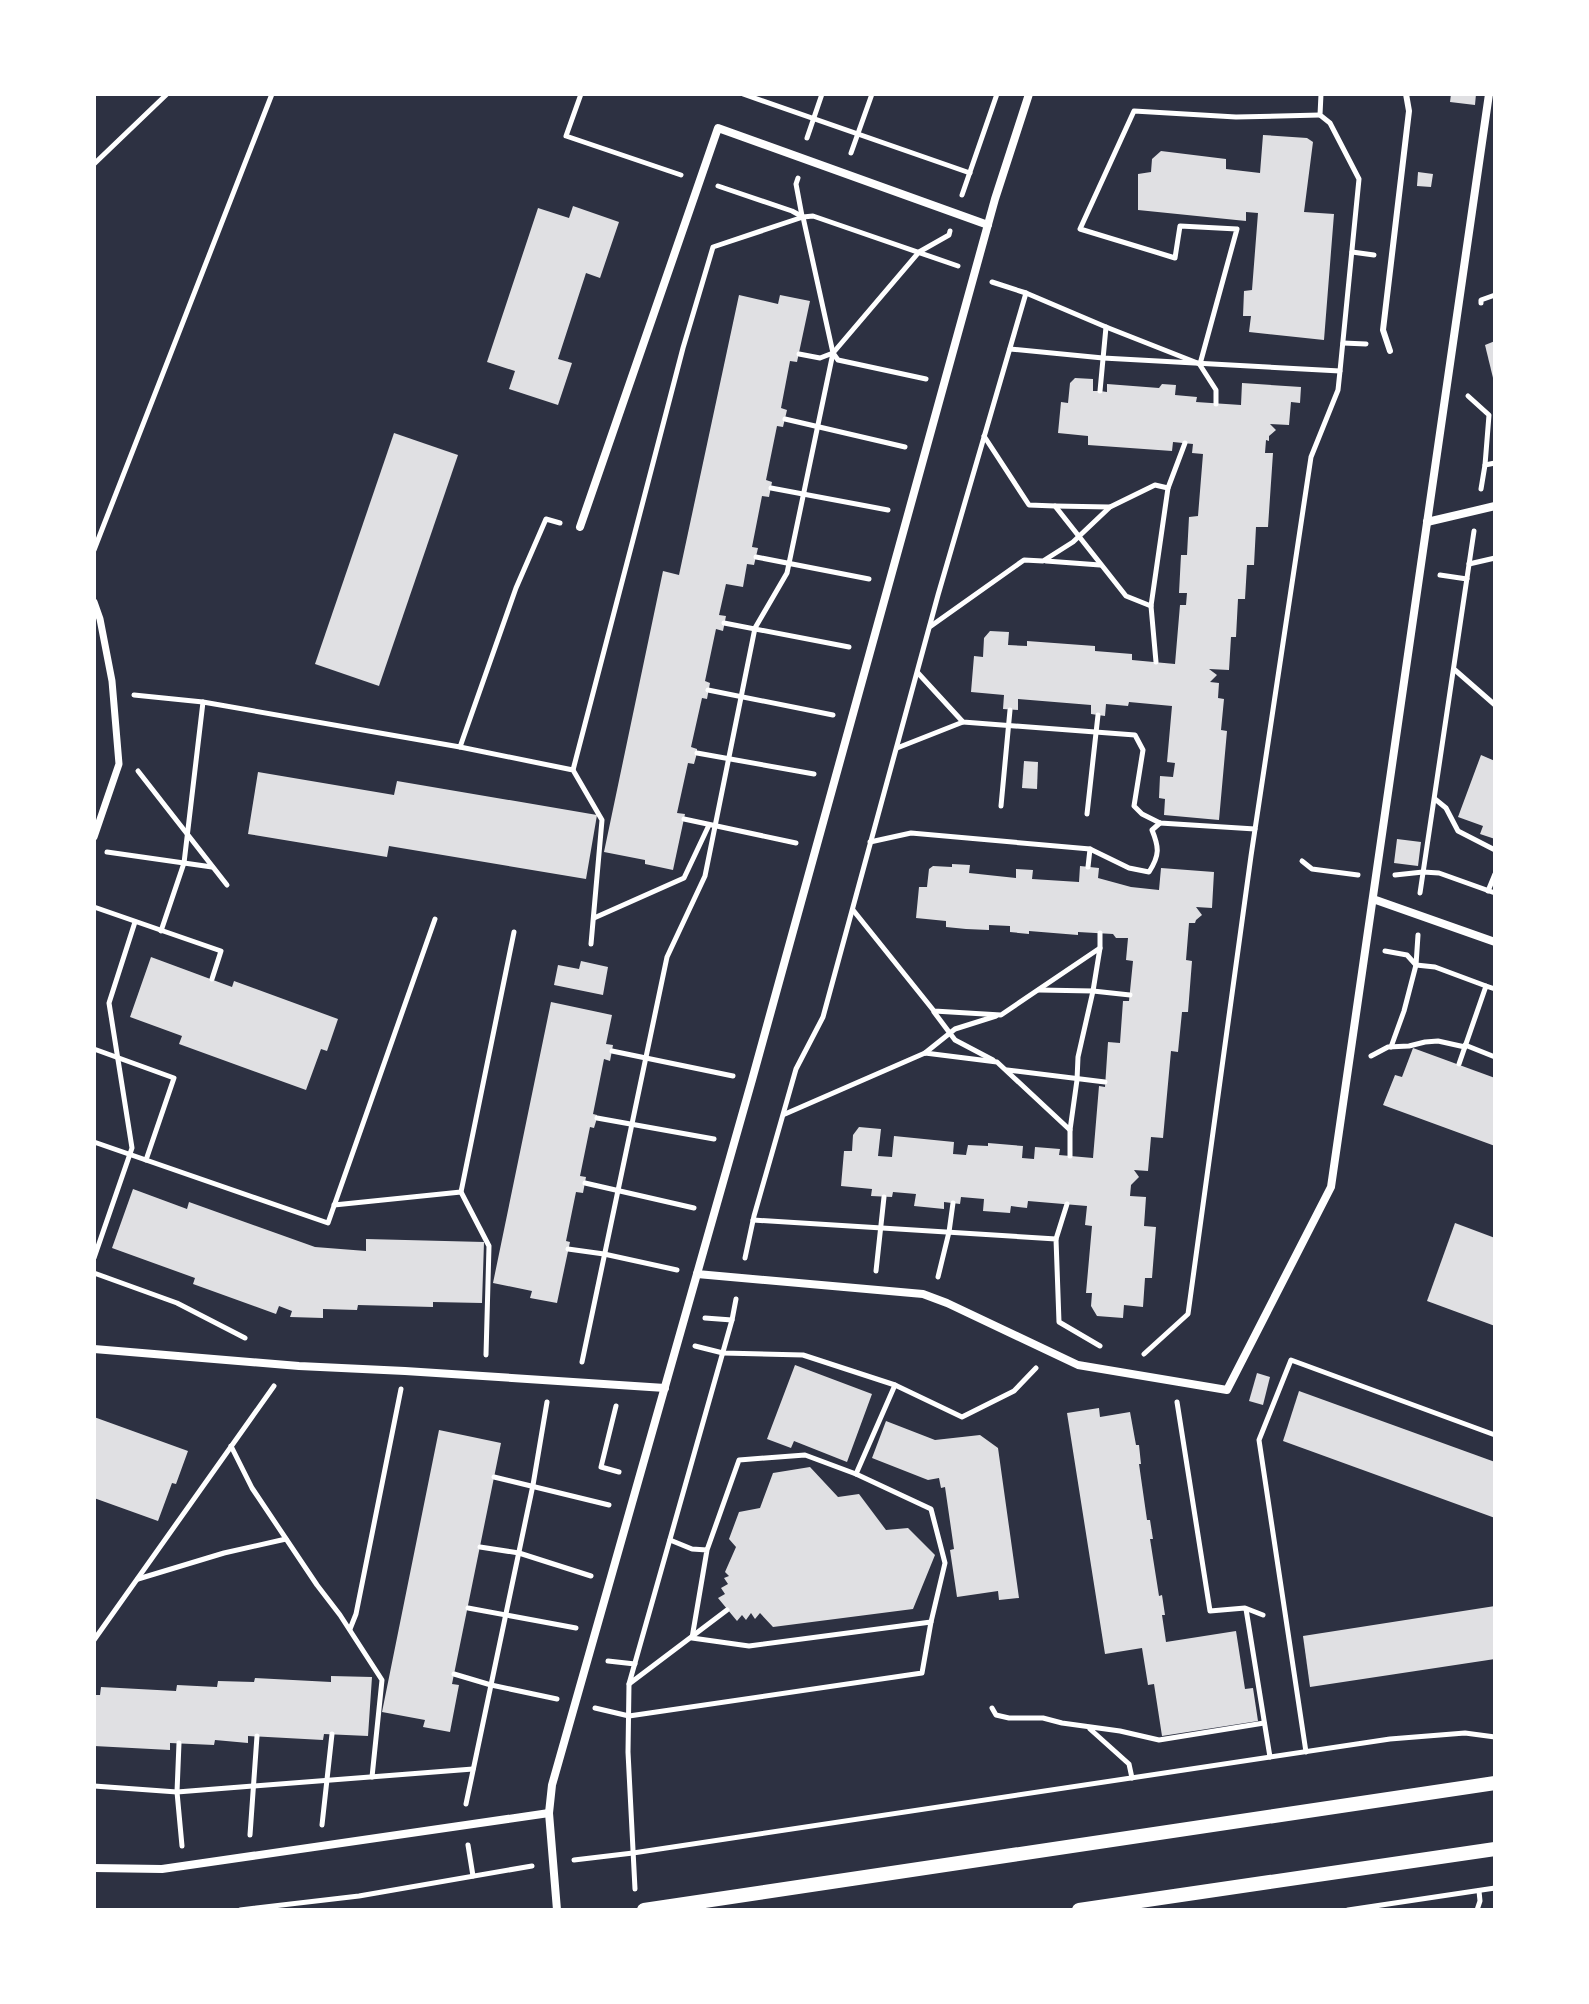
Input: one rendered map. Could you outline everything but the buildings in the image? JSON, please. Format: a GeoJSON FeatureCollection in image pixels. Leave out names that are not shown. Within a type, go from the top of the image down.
{"type":"FeatureCollection","features":[{"type":"Feature","properties":{"kind":"street"},"geometry":{"type":"LineString","coordinates":[[557,1910],[549,1813],[552,1785],[752,1080],[988,225],[1029,94]]}},
{"type":"Feature","properties":{"kind":"street"},"geometry":{"type":"LineString","coordinates":[[697,1274],[923,1294],[1078,1365],[1227,1390],[1331,1187],[1489,94]]}},
{"type":"Feature","properties":{"kind":"street"},"geometry":{"type":"LineString","coordinates":[[580,527],[718,128],[988,225]]}},
{"type":"Feature","properties":{"kind":"street"},"geometry":{"type":"LineString","coordinates":[[1427,522],[1495,506]]}},
{"type":"Feature","properties":{"kind":"street"},"geometry":{"type":"LineString","coordinates":[[94,602],[113,693],[119,764],[94,837]]}},
{"type":"Feature","properties":{"kind":"street"},"geometry":{"type":"LineString","coordinates":[[1373,899],[1495,942]]}},
{"type":"Feature","properties":{"kind":"street"},"geometry":{"type":"LineString","coordinates":[[94,1349],[289,1365],[665,1388]]}},
{"type":"Feature","properties":{"kind":"street"},"geometry":{"type":"LineString","coordinates":[[644,1910],[1495,1783]]}},
{"type":"Feature","properties":{"kind":"street"},"geometry":{"type":"LineString","coordinates":[[94,1868],[162,1869],[549,1813]]}},
{"type":"Feature","properties":{"kind":"street"},"geometry":{"type":"LineString","coordinates":[[1079,1910],[1495,1849]]}},
{"type":"Feature","properties":{"kind":"lane"},"geometry":{"type":"LineString","coordinates":[[1390,351],[1383,330],[1409,111],[1406,94]]}},
{"type":"Feature","properties":{"kind":"path"},"geometry":{"type":"LineString","coordinates":[[94,164],[167,94]]}},
{"type":"Feature","properties":{"kind":"path"},"geometry":{"type":"LineString","coordinates":[[94,550],[272,94]]}},
{"type":"Feature","properties":{"kind":"path"},"geometry":{"type":"LineString","coordinates":[[581,94],[566,136],[803,217],[833,353],[838,360],[945,384]]}},
{"type":"Feature","properties":{"kind":"path"},"geometry":{"type":"LineString","coordinates":[[743,94],[970,173]]}},
{"type":"Feature","properties":{"kind":"path"},"geometry":{"type":"LineString","coordinates":[[844,174],[872,94]]}},
{"type":"Feature","properties":{"kind":"path"},"geometry":{"type":"LineString","coordinates":[[578,1382],[667,957],[705,876],[712,826],[755,628],[787,573],[833,353],[919,252],[949,235],[997,94]]}},
{"type":"Feature","properties":{"kind":"path"},"geometry":{"type":"LineString","coordinates":[[1320,115],[1321,94]]}},
{"type":"Feature","properties":{"kind":"path"},"geometry":{"type":"LineString","coordinates":[[1141,1356],[1188,1314],[1255,829],[1311,457],[1338,390],[1359,179],[1330,123],[1320,115],[1236,117],[1134,111],[1080,229],[1175,258],[1180,226],[1237,229],[1200,364]]}},
{"type":"Feature","properties":{"kind":"path"},"geometry":{"type":"LineString","coordinates":[[591,944],[602,820],[573,770],[683,348],[713,247],[813,216],[963,268],[974,276],[1026,293],[1200,364],[1216,390],[1216,404]]}},
{"type":"Feature","properties":{"kind":"path"},"geometry":{"type":"LineString","coordinates":[[636,1893],[628,1752],[629,1684],[732,1320],[753,1220],[783,1114],[796,1069],[823,1017],[917,672],[1026,293]]}},
{"type":"Feature","properties":{"kind":"path"},"geometry":{"type":"LineString","coordinates":[[1479,313],[1481,300],[1495,295]]}},
{"type":"Feature","properties":{"kind":"path"},"geometry":{"type":"LineString","coordinates":[[1100,391],[1106,327]]}},
{"type":"Feature","properties":{"kind":"path"},"geometry":{"type":"LineString","coordinates":[[1009,349],[1103,358],[1340,371]]}},
{"type":"Feature","properties":{"kind":"path"},"geometry":{"type":"LineString","coordinates":[[799,354],[820,358],[833,353]]}},
{"type":"Feature","properties":{"kind":"path"},"geometry":{"type":"LineString","coordinates":[[1391,1047],[1416,965],[1417,914],[1485,465],[1489,415],[1468,395]]}},
{"type":"Feature","properties":{"kind":"path"},"geometry":{"type":"LineString","coordinates":[[785,419],[926,453]]}},
{"type":"Feature","properties":{"kind":"path"},"geometry":{"type":"LineString","coordinates":[[984,436],[1029,505],[1110,507]]}},
{"type":"Feature","properties":{"kind":"path"},"geometry":{"type":"LineString","coordinates":[[1156,662],[1151,606],[1168,488],[1185,443]]}},
{"type":"Feature","properties":{"kind":"path"},"geometry":{"type":"LineString","coordinates":[[1485,465],[1495,463]]}},
{"type":"Feature","properties":{"kind":"path"},"geometry":{"type":"LineString","coordinates":[[1043,561],[1080,536],[1110,507],[1155,485],[1168,488]]}},
{"type":"Feature","properties":{"kind":"path"},"geometry":{"type":"LineString","coordinates":[[771,488],[910,514]]}},
{"type":"Feature","properties":{"kind":"path"},"geometry":{"type":"LineString","coordinates":[[1055,506],[1126,596],[1151,606]]}},
{"type":"Feature","properties":{"kind":"path"},"geometry":{"type":"LineString","coordinates":[[460,747],[516,588],[546,519],[580,527]]}},
{"type":"Feature","properties":{"kind":"path"},"geometry":{"type":"LineString","coordinates":[[756,557],[890,584]]}},
{"type":"Feature","properties":{"kind":"path"},"geometry":{"type":"LineString","coordinates":[[1469,564],[1495,558]]}},
{"type":"Feature","properties":{"kind":"path"},"geometry":{"type":"LineString","coordinates":[[930,627],[1024,560],[1101,565]]}},
{"type":"Feature","properties":{"kind":"path"},"geometry":{"type":"LineString","coordinates":[[724,623],[871,652]]}},
{"type":"Feature","properties":{"kind":"path"},"geometry":{"type":"LineString","coordinates":[[1454,669],[1495,705]]}},
{"type":"Feature","properties":{"kind":"path"},"geometry":{"type":"LineString","coordinates":[[917,672],[963,722]]}},
{"type":"Feature","properties":{"kind":"path"},"geometry":{"type":"LineString","coordinates":[[708,690],[852,719]]}},
{"type":"Feature","properties":{"kind":"path"},"geometry":{"type":"LineString","coordinates":[[113,693],[203,702],[573,770]]}},
{"type":"Feature","properties":{"kind":"path"},"geometry":{"type":"LineString","coordinates":[[161,931],[184,863],[203,702]]}},
{"type":"Feature","properties":{"kind":"path"},"geometry":{"type":"LineString","coordinates":[[1001,806],[1010,710]]}},
{"type":"Feature","properties":{"kind":"path"},"geometry":{"type":"LineString","coordinates":[[1087,814],[1098,715]]}},
{"type":"Feature","properties":{"kind":"path"},"geometry":{"type":"LineString","coordinates":[[896,748],[963,722],[1135,735],[1143,750],[1134,806],[1142,814],[1160,823],[1255,829]]}},
{"type":"Feature","properties":{"kind":"path"},"geometry":{"type":"LineString","coordinates":[[117,745],[227,885]]}},
{"type":"Feature","properties":{"kind":"path"},"geometry":{"type":"LineString","coordinates":[[697,753],[836,778]]}},
{"type":"Feature","properties":{"kind":"path"},"geometry":{"type":"LineString","coordinates":[[1434,799],[1446,808],[1458,831],[1495,850]]}},
{"type":"Feature","properties":{"kind":"path"},"geometry":{"type":"LineString","coordinates":[[684,819],[816,847]]}},
{"type":"Feature","properties":{"kind":"path"},"geometry":{"type":"LineString","coordinates":[[870,842],[911,833],[1090,849],[1129,868],[1149,872],[1155,863],[1158,846],[1152,830],[1160,823]]}},
{"type":"Feature","properties":{"kind":"path"},"geometry":{"type":"LineString","coordinates":[[594,918],[684,878],[712,826]]}},
{"type":"Feature","properties":{"kind":"path"},"geometry":{"type":"LineString","coordinates":[[1088,867],[1090,849]]}},
{"type":"Feature","properties":{"kind":"path"},"geometry":{"type":"LineString","coordinates":[[94,850],[213,867]]}},
{"type":"Feature","properties":{"kind":"path"},"geometry":{"type":"LineString","coordinates":[[1488,891],[1495,874]]}},
{"type":"Feature","properties":{"kind":"path"},"geometry":{"type":"LineString","coordinates":[[94,907],[221,951],[212,979]]}},
{"type":"Feature","properties":{"kind":"path"},"geometry":{"type":"LineString","coordinates":[[852,909],[955,1040],[997,1062],[1070,1130]]}},
{"type":"Feature","properties":{"kind":"path"},"geometry":{"type":"LineString","coordinates":[[94,1142],[328,1223],[435,919]]}},
{"type":"Feature","properties":{"kind":"path"},"geometry":{"type":"LineString","coordinates":[[94,1258],[132,1148],[109,1003],[135,922]]}},
{"type":"Feature","properties":{"kind":"path"},"geometry":{"type":"LineString","coordinates":[[484,1376],[488,1340],[489,1246],[461,1192],[514,932]]}},
{"type":"Feature","properties":{"kind":"path"},"geometry":{"type":"LineString","coordinates":[[1070,1156],[1078,1057],[1093,991],[1100,933]]}},
{"type":"Feature","properties":{"kind":"path"},"geometry":{"type":"LineString","coordinates":[[1365,947],[1407,955],[1416,965],[1435,967],[1495,989]]}},
{"type":"Feature","properties":{"kind":"path"},"geometry":{"type":"LineString","coordinates":[[783,1114],[925,1053],[955,1029],[1001,1015],[1100,948]]}},
{"type":"Feature","properties":{"kind":"path"},"geometry":{"type":"LineString","coordinates":[[1459,1064],[1486,986]]}},
{"type":"Feature","properties":{"kind":"path"},"geometry":{"type":"LineString","coordinates":[[1038,990],[1130,995]]}},
{"type":"Feature","properties":{"kind":"path"},"geometry":{"type":"LineString","coordinates":[[934,1011],[1001,1015]]}},
{"type":"Feature","properties":{"kind":"path"},"geometry":{"type":"LineString","coordinates":[[1347,1073],[1391,1047],[1438,1041],[1465,1046],[1495,1057]]}},
{"type":"Feature","properties":{"kind":"path"},"geometry":{"type":"LineString","coordinates":[[94,1049],[174,1078],[146,1160]]}},
{"type":"Feature","properties":{"kind":"path"},"geometry":{"type":"LineString","coordinates":[[612,1051],[752,1080]]}},
{"type":"Feature","properties":{"kind":"path"},"geometry":{"type":"LineString","coordinates":[[925,1053],[997,1062]]}},
{"type":"Feature","properties":{"kind":"path"},"geometry":{"type":"LineString","coordinates":[[1007,1070],[1105,1082]]}},
{"type":"Feature","properties":{"kind":"path"},"geometry":{"type":"LineString","coordinates":[[597,1118],[734,1142]]}},
{"type":"Feature","properties":{"kind":"path"},"geometry":{"type":"LineString","coordinates":[[585,1183],[715,1212]]}},
{"type":"Feature","properties":{"kind":"path"},"geometry":{"type":"LineString","coordinates":[[334,1205],[461,1192]]}},
{"type":"Feature","properties":{"kind":"path"},"geometry":{"type":"LineString","coordinates":[[878,1244],[884,1197]]}},
{"type":"Feature","properties":{"kind":"path"},"geometry":{"type":"LineString","coordinates":[[943,1254],[953,1203]]}},
{"type":"Feature","properties":{"kind":"path"},"geometry":{"type":"LineString","coordinates":[[1067,1204],[1056,1239],[1059,1322],[1111,1352]]}},
{"type":"Feature","properties":{"kind":"path"},"geometry":{"type":"LineString","coordinates":[[753,1220],[1056,1239]]}},
{"type":"Feature","properties":{"kind":"path"},"geometry":{"type":"LineString","coordinates":[[568,1249],[697,1274]]}},
{"type":"Feature","properties":{"kind":"path"},"geometry":{"type":"LineString","coordinates":[[94,1273],[177,1303],[245,1338]]}},
{"type":"Feature","properties":{"kind":"path"},"geometry":{"type":"LineString","coordinates":[[678,1341],[723,1353],[803,1355],[895,1385],[962,1417],[1014,1391],[1051,1352]]}},
{"type":"Feature","properties":{"kind":"path"},"geometry":{"type":"LineString","coordinates":[[1306,1752],[1259,1440],[1291,1360],[1495,1435]]}},
{"type":"Feature","properties":{"kind":"path"},"geometry":{"type":"LineString","coordinates":[[94,1640],[289,1365]]}},
{"type":"Feature","properties":{"kind":"path"},"geometry":{"type":"LineString","coordinates":[[350,1630],[356,1614],[405,1371]]}},
{"type":"Feature","properties":{"kind":"path"},"geometry":{"type":"LineString","coordinates":[[473,1876],[465,1825],[466,1805],[533,1485],[551,1380]]}},
{"type":"Feature","properties":{"kind":"path"},"geometry":{"type":"LineString","coordinates":[[618,1385],[618,1399],[601,1467],[640,1478]]}},
{"type":"Feature","properties":{"kind":"path"},"geometry":{"type":"LineString","coordinates":[[856,1474],[895,1385]]}},
{"type":"Feature","properties":{"kind":"path"},"geometry":{"type":"LineString","coordinates":[[1178,1406],[1210,1611],[1245,1608],[1263,1615]]}},
{"type":"Feature","properties":{"kind":"path"},"geometry":{"type":"LineString","coordinates":[[231,1446],[252,1488],[382,1680],[372,1777]]}},
{"type":"Feature","properties":{"kind":"path"},"geometry":{"type":"LineString","coordinates":[[454,1674],[629,1716],[922,1673],[945,1563],[931,1509],[856,1474],[805,1455],[739,1460],[707,1550],[692,1638]]}},
{"type":"Feature","properties":{"kind":"path"},"geometry":{"type":"LineString","coordinates":[[494,1477],[631,1511]]}},
{"type":"Feature","properties":{"kind":"path"},"geometry":{"type":"LineString","coordinates":[[137,1579],[224,1553],[286,1539]]}},
{"type":"Feature","properties":{"kind":"path"},"geometry":{"type":"LineString","coordinates":[[670,1540],[692,1549],[707,1550]]}},
{"type":"Feature","properties":{"kind":"path"},"geometry":{"type":"LineString","coordinates":[[480,1547],[519,1553],[611,1582]]}},
{"type":"Feature","properties":{"kind":"path"},"geometry":{"type":"LineString","coordinates":[[468,1608],[597,1632]]}},
{"type":"Feature","properties":{"kind":"path"},"geometry":{"type":"LineString","coordinates":[[1245,1608],[1270,1757]]}},
{"type":"Feature","properties":{"kind":"path"},"geometry":{"type":"LineString","coordinates":[[629,1684],[727,1610]]}},
{"type":"Feature","properties":{"kind":"path"},"geometry":{"type":"LineString","coordinates":[[692,1638],[749,1646],[931,1622]]}},
{"type":"Feature","properties":{"kind":"path"},"geometry":{"type":"LineString","coordinates":[[992,1708],[996,1715],[1009,1718],[1043,1718],[1159,1740],[1264,1723]]}},
{"type":"Feature","properties":{"kind":"path"},"geometry":{"type":"LineString","coordinates":[[1089,1728],[1129,1764],[1132,1778]]}},
{"type":"Feature","properties":{"kind":"path"},"geometry":{"type":"LineString","coordinates":[[570,1860],[1390,1739],[1465,1733],[1495,1737]]}},
{"type":"Feature","properties":{"kind":"path"},"geometry":{"type":"LineString","coordinates":[[320,1846],[332,1734]]}},
{"type":"Feature","properties":{"kind":"path"},"geometry":{"type":"LineString","coordinates":[[249,1856],[257,1736]]}},
{"type":"Feature","properties":{"kind":"path"},"geometry":{"type":"LineString","coordinates":[[179,1743],[177,1792],[183,1866]]}},
{"type":"Feature","properties":{"kind":"path"},"geometry":{"type":"LineString","coordinates":[[94,1786],[177,1792],[473,1769]]}},
{"type":"Feature","properties":{"kind":"path"},"geometry":{"type":"LineString","coordinates":[[240,1910],[359,1896],[534,1865]]}},
{"type":"Feature","properties":{"kind":"path"},"geometry":{"type":"LineString","coordinates":[[1348,1910],[1495,1888]]}},
{"type":"Feature","properties":{"kind":"path"},"geometry":{"type":"LineString","coordinates":[[1477,1910],[1479,1891]]}}]}
